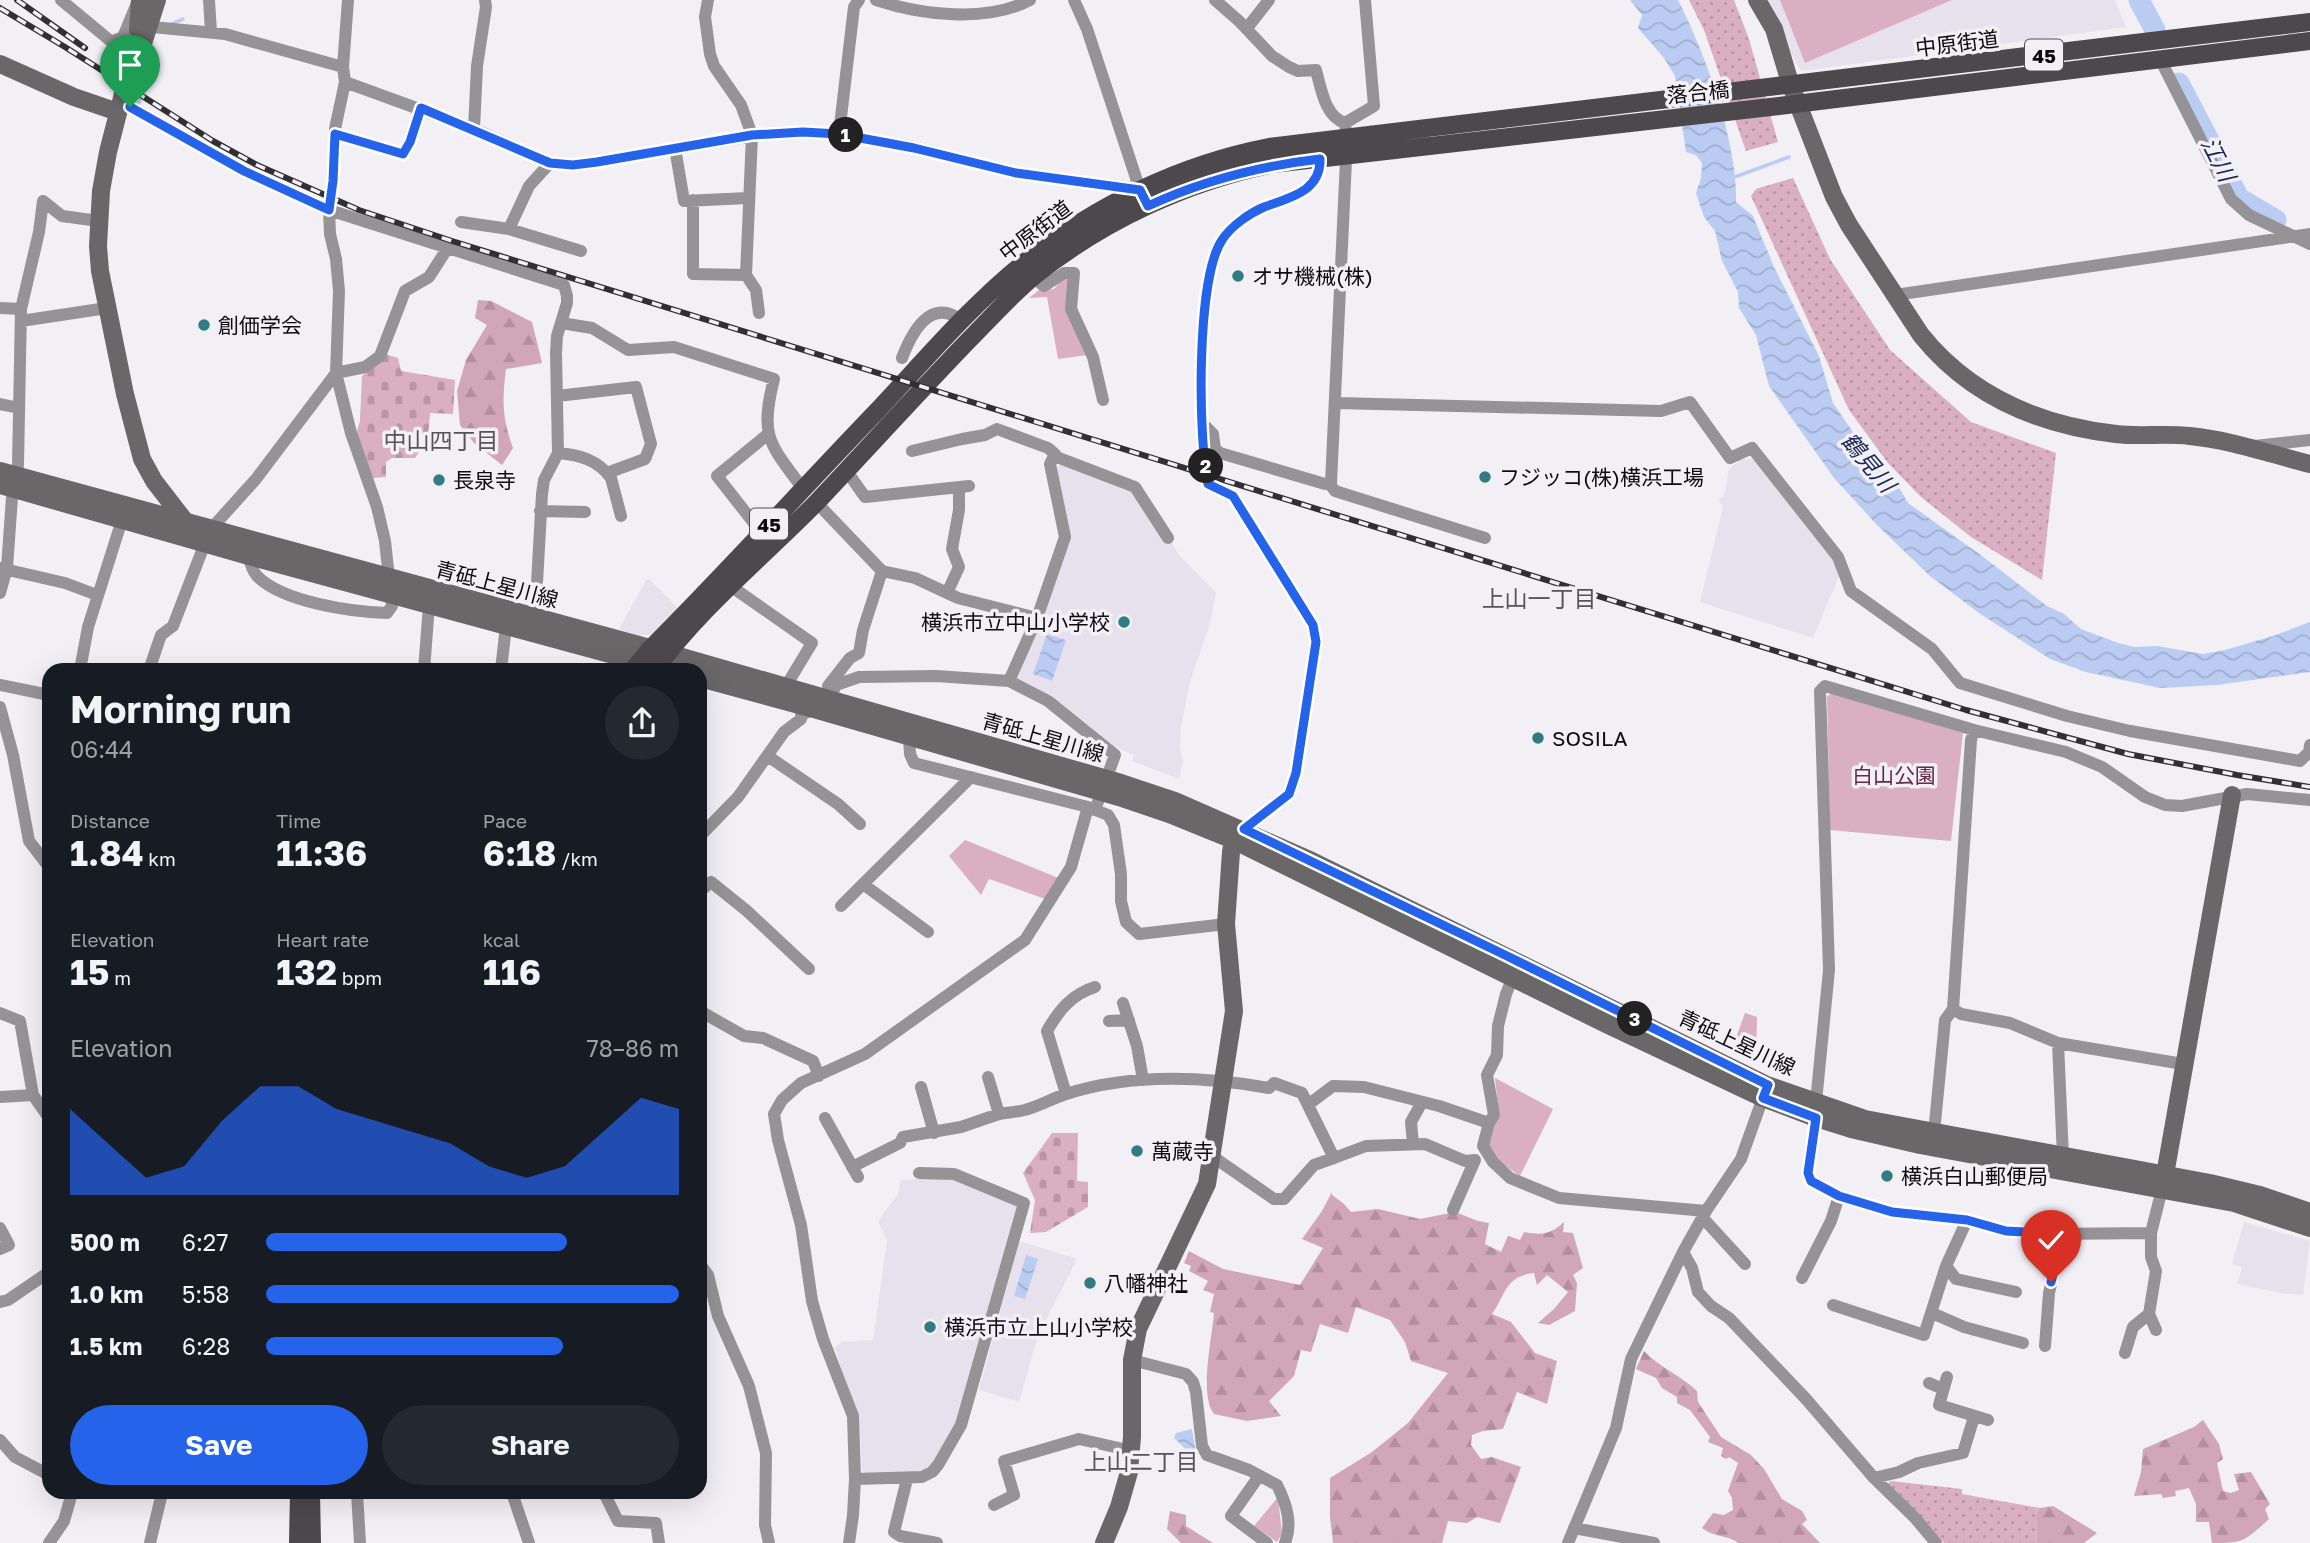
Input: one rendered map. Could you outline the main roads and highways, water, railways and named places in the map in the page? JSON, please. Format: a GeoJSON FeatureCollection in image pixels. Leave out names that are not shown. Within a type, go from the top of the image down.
{"type":"FeatureCollection","features":[{"type":"Feature","properties":{"kind":"main road"},"geometry":{"type":"LineString","coordinates":[[140,0],[156,27]]}},
{"type":"Feature","properties":{"kind":"main road"},"geometry":{"type":"LineString","coordinates":[[156,0],[156,27],[138,59],[132,62],[100,150],[106,164],[99,221],[100,271],[128,406],[142,459],[154,481],[187,524]]}},
{"type":"Feature","properties":{"kind":"main road"},"geometry":{"type":"LineString","coordinates":[[1757,0],[1774,29],[1787,96],[1839,206],[1922,335],[1946,363],[1987,394],[2036,417],[2118,435],[2194,436],[2310,464]]}},
{"type":"Feature","properties":{"kind":"main road","name":"中原街道"},"geometry":{"type":"LineString","coordinates":[[1787,96],[2310,22]]}},
{"type":"Feature","properties":{"kind":"main road","name":"中原街道"},"geometry":{"type":"LineString","coordinates":[[1787,96],[2160,59],[2310,40]]}},
{"type":"Feature","properties":{"kind":"main road"},"geometry":{"type":"LineString","coordinates":[[0,64],[114,107]]}},
{"type":"Feature","properties":{"kind":"main road","name":"落合橋"},"geometry":{"type":"LineString","coordinates":[[1616,115],[1787,96]]}},
{"type":"Feature","properties":{"kind":"main road","name":"中原街道"},"geometry":{"type":"LineString","coordinates":[[653,663],[816,502],[1033,277],[1113,223],[1144,198],[1191,169],[1250,151],[1346,139],[1616,115]]}},
{"type":"Feature","properties":{"kind":"main road","name":"中原街道"},"geometry":{"type":"LineString","coordinates":[[653,663],[761,531],[962,321],[1026,261],[1083,221],[1144,198],[1228,175],[1273,164],[1320,159],[1346,139]]}},
{"type":"Feature","properties":{"kind":"main road"},"geometry":{"type":"LineString","coordinates":[[8,480],[122,520],[208,537]]}},
{"type":"Feature","properties":{"kind":"main road","name":"青砥上星川線"},"geometry":{"type":"LineString","coordinates":[[8,480],[187,524],[249,556],[535,618],[653,663]]}},
{"type":"Feature","properties":{"kind":"main road","name":"青砥上星川線"},"geometry":{"type":"LineString","coordinates":[[208,537],[391,587],[429,605],[653,663]]}},
{"type":"Feature","properties":{"kind":"main road","name":"青砥上星川線"},"geometry":{"type":"LineString","coordinates":[[707,672],[786,686],[909,738],[1119,797],[1239,835]]}},
{"type":"Feature","properties":{"kind":"main road","name":"青砥上星川線"},"geometry":{"type":"LineString","coordinates":[[707,679],[821,702],[1121,783],[1175,801],[1239,835],[1516,969],[1608,1025],[1765,1092],[1816,1110],[1852,1129],[1920,1145],[2260,1195],[2310,1212]]}},
{"type":"Feature","properties":{"kind":"main road"},"geometry":{"type":"LineString","coordinates":[[2163,1182],[2232,795]]}},
{"type":"Feature","properties":{"kind":"main road"},"geometry":{"type":"LineString","coordinates":[[1104,1543],[1123,1494],[1132,1451],[1132,1360],[1138,1329],[1207,1184],[1234,1011],[1226,924],[1231,852],[1239,835]]}},
{"type":"Feature","properties":{"kind":"main road","name":"青砥上星川線"},"geometry":{"type":"LineString","coordinates":[[1816,1110],[2063,1157],[2163,1182],[2310,1228]]}},
{"type":"Feature","properties":{"kind":"main road"},"geometry":{"type":"LineString","coordinates":[[299,1499],[299,1543]]}},
{"type":"Feature","properties":{"kind":"main road"},"geometry":{"type":"LineString","coordinates":[[311,1499],[312,1543]]}},
{"type":"Feature","properties":{"kind":"water","name":"鶴見川"},"geometry":{"type":"Polygon","coordinates":[[[1630,0],[1678,0],[1709,72],[1726,126],[1732,153],[1736,202],[1753,216],[1774,267],[1819,356],[1833,403],[1870,457],[1883,474],[1898,486],[1908,503],[2047,606],[2064,614],[2081,629],[2135,647],[2157,646],[2203,654],[2273,636],[2310,622],[2310,672],[2217,685],[2160,688],[2086,672],[2050,659],[1979,613],[1930,576],[1877,525],[1834,478],[1769,386],[1756,335],[1739,308],[1738,292],[1722,261],[1715,231],[1704,217],[1696,193],[1702,163],[1696,155],[1686,152],[1675,76],[1664,58],[1638,28],[1642,15],[1630,0]]]}},
{"type":"Feature","properties":{"kind":"water"},"geometry":{"type":"Polygon","coordinates":[[[1047,634],[1066,640],[1052,681],[1033,674],[1047,634]]]}},
{"type":"Feature","properties":{"kind":"water"},"geometry":{"type":"Polygon","coordinates":[[[1026,1255],[1038,1259],[1025,1299],[1014,1296],[1026,1255]]]}},
{"type":"Feature","properties":{"kind":"water"},"geometry":{"type":"Polygon","coordinates":[[[1192,1429],[1197,1460],[1174,1438],[1176,1433],[1192,1429]]]}},
{"type":"Feature","properties":{"kind":"waterway","name":"江川"},"geometry":{"type":"LineString","coordinates":[[2139,0],[2155,30]]}},
{"type":"Feature","properties":{"kind":"waterway"},"geometry":{"type":"LineString","coordinates":[[169,25],[183,19]]}},
{"type":"Feature","properties":{"kind":"waterway","name":"江川"},"geometry":{"type":"LineString","coordinates":[[2179,83],[2239,198],[2276,220]]}},
{"type":"Feature","properties":{"kind":"waterway"},"geometry":{"type":"LineString","coordinates":[[1732,178],[1789,157]]}},
{"type":"Feature","properties":{"kind":"railway"},"geometry":{"type":"LineString","coordinates":[[17,0],[85,48]]}},
{"type":"Feature","properties":{"kind":"railway"},"geometry":{"type":"LineString","coordinates":[[0,8],[213,141],[257,165],[359,210],[1966,710],[2128,754],[2310,787]]}},
{"type":"Feature","properties":{"kind":"place","name":"オサ機械(株)"},"geometry":{"type":"Point","coordinates":[1238,276]}},
{"type":"Feature","properties":{"kind":"place","name":"創価学会"},"geometry":{"type":"Point","coordinates":[204,325]}},
{"type":"Feature","properties":{"kind":"place","name":"フジッコ(株)横浜工場"},"geometry":{"type":"Point","coordinates":[1485,477]}},
{"type":"Feature","properties":{"kind":"place","name":"長泉寺"},"geometry":{"type":"Point","coordinates":[439,480]}},
{"type":"Feature","properties":{"kind":"place","name":"横浜市立中山小学校"},"geometry":{"type":"Point","coordinates":[1124,622]}},
{"type":"Feature","properties":{"kind":"place","name":"SOSILA"},"geometry":{"type":"Point","coordinates":[1538,738]}},
{"type":"Feature","properties":{"kind":"place","name":"萬蔵寺"},"geometry":{"type":"Point","coordinates":[1137,1151]}},
{"type":"Feature","properties":{"kind":"place","name":"横浜白山郵便局"},"geometry":{"type":"Point","coordinates":[1887,1176]}},
{"type":"Feature","properties":{"kind":"place","name":"八幡神社"},"geometry":{"type":"Point","coordinates":[1090,1283]}},
{"type":"Feature","properties":{"kind":"place","name":"横浜市立上山小学校"},"geometry":{"type":"Point","coordinates":[930,1327]}},
{"type":"Feature","properties":{"kind":"district","name":"中山四丁目"},"geometry":{"type":"Point","coordinates":[441,440]}},
{"type":"Feature","properties":{"kind":"district","name":"上山一丁目"},"geometry":{"type":"Point","coordinates":[1539,598]}},
{"type":"Feature","properties":{"kind":"district","name":"上山二丁目"},"geometry":{"type":"Point","coordinates":[1141,1461]}},
{"type":"Feature","properties":{"kind":"park label","name":"白山公園"},"geometry":{"type":"Point","coordinates":[1894,775]}}]}
